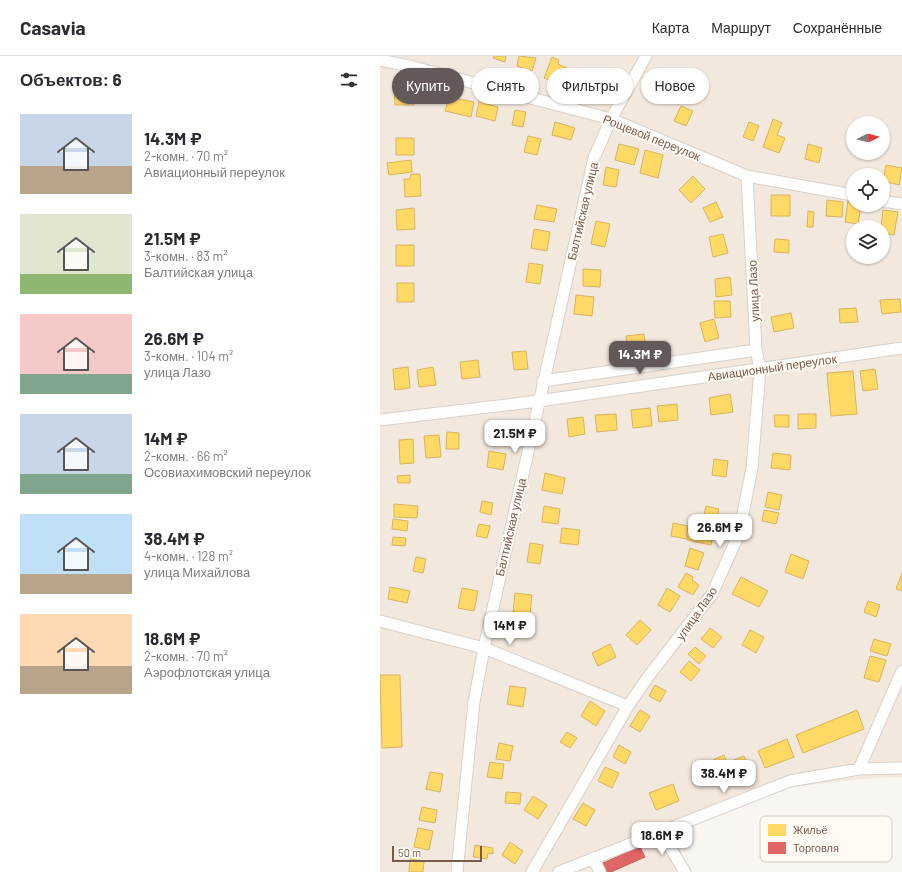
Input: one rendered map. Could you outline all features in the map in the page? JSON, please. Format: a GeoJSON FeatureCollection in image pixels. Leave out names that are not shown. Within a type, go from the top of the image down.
{"type":"FeatureCollection","features":[{"type":"Feature","properties":{"kind":"street","name":"Балтийская улица"},"geometry":{"type":"LineString","coordinates":[[457,872],[474,702],[484,648],[594,158],[612,119],[646,56]]}},
{"type":"Feature","properties":{"kind":"street","name":"Рощевой переулок"},"geometry":{"type":"LineString","coordinates":[[380,60],[413,67],[612,119],[747,176],[846,194]]}},
{"type":"Feature","properties":{"kind":"street","name":"улица Лазо"},"geometry":{"type":"LineString","coordinates":[[532,872],[628,706],[648,677],[712,594],[739,534],[752,468],[760,369],[756,350],[747,176]]}},
{"type":"Feature","properties":{"kind":"street"},"geometry":{"type":"LineString","coordinates":[[890,202],[902,204]]}},
{"type":"Feature","properties":{"kind":"street","name":"Авиационный переулок"},"geometry":{"type":"LineString","coordinates":[[380,420],[539,401],[902,348]]}},
{"type":"Feature","properties":{"kind":"street","name":"Авиационный переулок"},"geometry":{"type":"LineString","coordinates":[[544,381],[756,350]]}},
{"type":"Feature","properties":{"kind":"street"},"geometry":{"type":"LineString","coordinates":[[380,621],[484,648],[628,706]]}},
{"type":"Feature","properties":{"kind":"street"},"geometry":{"type":"LineString","coordinates":[[859,769],[902,672]]}},
{"type":"Feature","properties":{"kind":"street"},"geometry":{"type":"LineString","coordinates":[[559,872],[790,781],[859,769],[902,768]]}},
{"type":"Feature","properties":{"kind":"street"},"geometry":{"type":"LineString","coordinates":[[660,831],[685,872]]}},
{"type":"Feature","properties":{"kind":"street"},"geometry":{"type":"LineString","coordinates":[[593,858],[600,872]]}},
{"type":"Feature","properties":{"kind":"shaded area"},"geometry":{"type":"Polygon","coordinates":[[[380,56],[902,56],[902,777],[861,779],[791,787],[673,833],[689,869],[688,872],[380,872],[380,56]]]}},
{"type":"Feature","properties":{"kind":"building: Жильё"},"geometry":{"type":"Polygon","coordinates":[[[494,56],[506,56],[505,62],[493,58],[494,56]]]}},
{"type":"Feature","properties":{"kind":"building: Жильё"},"geometry":{"type":"Polygon","coordinates":[[[519,56],[536,58],[533,68],[523,68],[517,66],[519,56]]]}},
{"type":"Feature","properties":{"kind":"building: Жильё"},"geometry":{"type":"Polygon","coordinates":[[[552,57],[559,60],[558,64],[567,68],[548,68],[552,57]]]}},
{"type":"Feature","properties":{"kind":"building: Жильё"},"geometry":{"type":"Polygon","coordinates":[[[547,70],[547,79],[544,78],[547,70]]]}},
{"type":"Feature","properties":{"kind":"building: Жильё"},"geometry":{"type":"Polygon","coordinates":[[[464,100],[472,102],[472,104],[474,104],[471,117],[445,111],[447,104],[464,104],[464,100]]]}},
{"type":"Feature","properties":{"kind":"building: Жильё"},"geometry":{"type":"Polygon","coordinates":[[[395,104],[414,105],[395,105],[395,104]]]}},
{"type":"Feature","properties":{"kind":"building: Жильё"},"geometry":{"type":"Polygon","coordinates":[[[479,104],[487,104],[498,107],[495,121],[476,116],[479,104]]]}},
{"type":"Feature","properties":{"kind":"building: Жильё"},"geometry":{"type":"Polygon","coordinates":[[[681,106],[693,111],[686,126],[674,121],[681,106]]]}},
{"type":"Feature","properties":{"kind":"building: Жильё"},"geometry":{"type":"Polygon","coordinates":[[[515,110],[526,112],[523,127],[512,125],[515,110]]]}},
{"type":"Feature","properties":{"kind":"building: Жильё"},"geometry":{"type":"Polygon","coordinates":[[[773,119],[782,123],[777,135],[785,138],[779,153],[763,147],[773,119]]]}},
{"type":"Feature","properties":{"kind":"building: Жильё"},"geometry":{"type":"Polygon","coordinates":[[[555,122],[575,128],[571,140],[552,135],[555,122]]]}},
{"type":"Feature","properties":{"kind":"building: Жильё"},"geometry":{"type":"Polygon","coordinates":[[[749,122],[759,126],[753,141],[743,137],[749,122]]]}},
{"type":"Feature","properties":{"kind":"building: Жильё"},"geometry":{"type":"Polygon","coordinates":[[[528,136],[541,139],[537,155],[524,152],[528,136]]]}},
{"type":"Feature","properties":{"kind":"building: Жильё"},"geometry":{"type":"Polygon","coordinates":[[[396,138],[414,138],[414,155],[396,155],[396,138]]]}},
{"type":"Feature","properties":{"kind":"building: Жильё"},"geometry":{"type":"Polygon","coordinates":[[[619,144],[639,149],[634,165],[615,160],[619,144]]]}},
{"type":"Feature","properties":{"kind":"building: Жильё"},"geometry":{"type":"Polygon","coordinates":[[[808,144],[822,148],[819,163],[805,159],[808,144]]]}},
{"type":"Feature","properties":{"kind":"building: Жильё"},"geometry":{"type":"Polygon","coordinates":[[[645,150],[663,155],[658,178],[640,173],[645,150]]]}},
{"type":"Feature","properties":{"kind":"building: Жильё"},"geometry":{"type":"Polygon","coordinates":[[[411,160],[412,172],[389,175],[387,163],[411,160]]]}},
{"type":"Feature","properties":{"kind":"building: Жильё"},"geometry":{"type":"Polygon","coordinates":[[[886,165],[902,168],[899,185],[890,183],[890,168],[885,168],[886,165]]]}},
{"type":"Feature","properties":{"kind":"building: Жильё"},"geometry":{"type":"Polygon","coordinates":[[[606,167],[619,170],[616,187],[603,185],[606,167]]]}},
{"type":"Feature","properties":{"kind":"building: Жильё"},"geometry":{"type":"Polygon","coordinates":[[[411,174],[420,174],[421,196],[405,197],[404,179],[410,179],[411,174]]]}},
{"type":"Feature","properties":{"kind":"building: Жильё"},"geometry":{"type":"Polygon","coordinates":[[[693,176],[705,189],[691,203],[679,190],[693,176]]]}},
{"type":"Feature","properties":{"kind":"building: Жильё"},"geometry":{"type":"Polygon","coordinates":[[[771,195],[790,195],[790,216],[771,216],[771,195]]]}},
{"type":"Feature","properties":{"kind":"building: Жильё"},"geometry":{"type":"Polygon","coordinates":[[[827,200],[843,202],[842,217],[826,216],[827,200]]]}},
{"type":"Feature","properties":{"kind":"building: Жильё"},"geometry":{"type":"Polygon","coordinates":[[[716,202],[723,217],[710,222],[703,208],[716,202]]]}},
{"type":"Feature","properties":{"kind":"building: Жильё"},"geometry":{"type":"Polygon","coordinates":[[[537,205],[557,209],[554,222],[534,219],[537,205]]]}},
{"type":"Feature","properties":{"kind":"building: Жильё"},"geometry":{"type":"Polygon","coordinates":[[[414,208],[415,229],[397,230],[396,210],[414,208]]]}},
{"type":"Feature","properties":{"kind":"building: Жильё"},"geometry":{"type":"Polygon","coordinates":[[[808,211],[814,212],[813,227],[807,227],[808,211]]]}},
{"type":"Feature","properties":{"kind":"building: Жильё"},"geometry":{"type":"Polygon","coordinates":[[[846,212],[860,212],[859,220],[846,220],[845,222],[846,212]]]}},
{"type":"Feature","properties":{"kind":"building: Жильё"},"geometry":{"type":"Polygon","coordinates":[[[883,212],[898,212],[894,235],[890,234],[890,220],[882,220],[883,212]]]}},
{"type":"Feature","properties":{"kind":"building: Жильё"},"geometry":{"type":"Polygon","coordinates":[[[596,221],[610,224],[605,247],[591,244],[596,221]]]}},
{"type":"Feature","properties":{"kind":"building: Жильё"},"geometry":{"type":"Polygon","coordinates":[[[534,229],[550,232],[547,251],[531,248],[534,229]]]}},
{"type":"Feature","properties":{"kind":"building: Жильё"},"geometry":{"type":"Polygon","coordinates":[[[723,234],[728,253],[713,257],[709,237],[723,234]]]}},
{"type":"Feature","properties":{"kind":"building: Жильё"},"geometry":{"type":"Polygon","coordinates":[[[775,239],[789,240],[789,253],[774,252],[775,239]]]}},
{"type":"Feature","properties":{"kind":"building: Жильё"},"geometry":{"type":"Polygon","coordinates":[[[396,245],[414,245],[414,266],[396,266],[396,245]]]}},
{"type":"Feature","properties":{"kind":"building: Жильё"},"geometry":{"type":"Polygon","coordinates":[[[529,263],[543,265],[540,284],[526,282],[529,263]]]}},
{"type":"Feature","properties":{"kind":"building: Жильё"},"geometry":{"type":"Polygon","coordinates":[[[583,269],[601,270],[600,287],[583,286],[583,269]]]}},
{"type":"Feature","properties":{"kind":"building: Жильё"},"geometry":{"type":"Polygon","coordinates":[[[730,277],[732,295],[716,297],[715,279],[730,277]]]}},
{"type":"Feature","properties":{"kind":"building: Жильё"},"geometry":{"type":"Polygon","coordinates":[[[397,283],[414,283],[414,302],[397,302],[397,283]]]}},
{"type":"Feature","properties":{"kind":"building: Жильё"},"geometry":{"type":"Polygon","coordinates":[[[576,295],[594,297],[592,316],[574,314],[576,295]]]}},
{"type":"Feature","properties":{"kind":"building: Жильё"},"geometry":{"type":"Polygon","coordinates":[[[900,299],[901,312],[882,314],[880,300],[900,299]]]}},
{"type":"Feature","properties":{"kind":"building: Жильё"},"geometry":{"type":"Polygon","coordinates":[[[714,301],[730,301],[731,317],[715,318],[714,301]]]}},
{"type":"Feature","properties":{"kind":"building: Жильё"},"geometry":{"type":"Polygon","coordinates":[[[856,308],[858,322],[840,323],[839,309],[856,308]]]}},
{"type":"Feature","properties":{"kind":"building: Жильё"},"geometry":{"type":"Polygon","coordinates":[[[791,313],[794,328],[774,332],[771,317],[791,313]]]}},
{"type":"Feature","properties":{"kind":"building: Жильё"},"geometry":{"type":"Polygon","coordinates":[[[714,319],[719,338],[705,342],[700,323],[714,319]]]}},
{"type":"Feature","properties":{"kind":"building: Жильё"},"geometry":{"type":"Polygon","coordinates":[[[644,334],[646,352],[628,354],[626,336],[644,334]]]}},
{"type":"Feature","properties":{"kind":"building: Жильё"},"geometry":{"type":"Polygon","coordinates":[[[526,351],[528,369],[514,370],[512,352],[526,351]]]}},
{"type":"Feature","properties":{"kind":"building: Жильё"},"geometry":{"type":"Polygon","coordinates":[[[478,360],[480,377],[462,379],[460,362],[478,360]]]}},
{"type":"Feature","properties":{"kind":"building: Жильё"},"geometry":{"type":"Polygon","coordinates":[[[408,367],[410,388],[395,390],[393,369],[408,367]]]}},
{"type":"Feature","properties":{"kind":"building: Жильё"},"geometry":{"type":"Polygon","coordinates":[[[433,367],[436,385],[419,387],[417,370],[433,367]]]}},
{"type":"Feature","properties":{"kind":"building: Жильё"},"geometry":{"type":"Polygon","coordinates":[[[875,369],[878,389],[863,391],[860,371],[875,369]]]}},
{"type":"Feature","properties":{"kind":"building: Жильё"},"geometry":{"type":"Polygon","coordinates":[[[853,371],[857,414],[831,416],[827,373],[853,371]]]}},
{"type":"Feature","properties":{"kind":"building: Жильё"},"geometry":{"type":"Polygon","coordinates":[[[730,394],[733,412],[711,415],[709,398],[730,394]]]}},
{"type":"Feature","properties":{"kind":"building: Жильё"},"geometry":{"type":"Polygon","coordinates":[[[677,404],[678,420],[659,422],[657,406],[677,404]]]}},
{"type":"Feature","properties":{"kind":"building: Жильё"},"geometry":{"type":"Polygon","coordinates":[[[650,408],[652,426],[633,428],[631,410],[650,408]]]}},
{"type":"Feature","properties":{"kind":"building: Жильё"},"geometry":{"type":"Polygon","coordinates":[[[616,414],[617,430],[597,432],[595,415],[616,414]]]}},
{"type":"Feature","properties":{"kind":"building: Жильё"},"geometry":{"type":"Polygon","coordinates":[[[798,414],[816,414],[816,428],[798,429],[798,414]]]}},
{"type":"Feature","properties":{"kind":"building: Жильё"},"geometry":{"type":"Polygon","coordinates":[[[774,415],[789,415],[789,427],[775,427],[774,415]]]}},
{"type":"Feature","properties":{"kind":"building: Жильё"},"geometry":{"type":"Polygon","coordinates":[[[583,417],[585,434],[569,437],[567,419],[583,417]]]}},
{"type":"Feature","properties":{"kind":"building: Жильё"},"geometry":{"type":"Polygon","coordinates":[[[447,432],[459,433],[459,449],[446,449],[447,432]]]}},
{"type":"Feature","properties":{"kind":"building: Жильё"},"geometry":{"type":"Polygon","coordinates":[[[439,435],[441,457],[426,458],[424,436],[439,435]]]}},
{"type":"Feature","properties":{"kind":"building: Жильё"},"geometry":{"type":"Polygon","coordinates":[[[413,439],[414,463],[400,464],[399,440],[413,439]]]}},
{"type":"Feature","properties":{"kind":"building: Жильё"},"geometry":{"type":"Polygon","coordinates":[[[489,451],[506,454],[503,470],[487,467],[489,451]]]}},
{"type":"Feature","properties":{"kind":"building: Жильё"},"geometry":{"type":"Polygon","coordinates":[[[773,453],[791,455],[790,470],[771,468],[773,453]]]}},
{"type":"Feature","properties":{"kind":"building: Жильё"},"geometry":{"type":"Polygon","coordinates":[[[714,459],[728,461],[726,477],[712,475],[714,459]]]}},
{"type":"Feature","properties":{"kind":"building: Жильё"},"geometry":{"type":"Polygon","coordinates":[[[545,473],[565,478],[562,494],[542,490],[545,473]]]}},
{"type":"Feature","properties":{"kind":"building: Жильё"},"geometry":{"type":"Polygon","coordinates":[[[410,475],[410,483],[398,483],[397,476],[410,475]]]}},
{"type":"Feature","properties":{"kind":"building: Жильё"},"geometry":{"type":"Polygon","coordinates":[[[768,492],[782,495],[779,510],[765,507],[768,492]]]}},
{"type":"Feature","properties":{"kind":"building: Жильё"},"geometry":{"type":"Polygon","coordinates":[[[482,501],[493,503],[491,515],[480,512],[482,501]]]}},
{"type":"Feature","properties":{"kind":"building: Жильё"},"geometry":{"type":"Polygon","coordinates":[[[394,504],[418,506],[417,518],[394,517],[394,504]]]}},
{"type":"Feature","properties":{"kind":"building: Жильё"},"geometry":{"type":"Polygon","coordinates":[[[544,506],[560,509],[558,524],[542,522],[544,506]]]}},
{"type":"Feature","properties":{"kind":"building: Жильё"},"geometry":{"type":"Polygon","coordinates":[[[706,506],[719,509],[715,527],[702,524],[706,506]]]}},
{"type":"Feature","properties":{"kind":"building: Жильё"},"geometry":{"type":"Polygon","coordinates":[[[764,510],[779,513],[776,524],[762,521],[764,510]]]}},
{"type":"Feature","properties":{"kind":"building: Жильё"},"geometry":{"type":"Polygon","coordinates":[[[393,519],[408,521],[407,531],[392,529],[393,519]]]}},
{"type":"Feature","properties":{"kind":"building: Жильё"},"geometry":{"type":"Polygon","coordinates":[[[673,523],[688,526],[686,539],[671,536],[673,523]]]}},
{"type":"Feature","properties":{"kind":"building: Жильё"},"geometry":{"type":"Polygon","coordinates":[[[479,524],[490,526],[487,538],[476,536],[479,524]]]}},
{"type":"Feature","properties":{"kind":"building: Жильё"},"geometry":{"type":"Polygon","coordinates":[[[690,525],[714,529],[711,545],[687,540],[690,525]]]}},
{"type":"Feature","properties":{"kind":"building: Жильё"},"geometry":{"type":"Polygon","coordinates":[[[562,528],[580,530],[578,545],[560,543],[562,528]]]}},
{"type":"Feature","properties":{"kind":"building: Жильё"},"geometry":{"type":"Polygon","coordinates":[[[393,537],[406,538],[405,546],[392,545],[393,537]]]}},
{"type":"Feature","properties":{"kind":"building: Жильё"},"geometry":{"type":"Polygon","coordinates":[[[530,543],[543,545],[540,564],[527,562],[530,543]]]}},
{"type":"Feature","properties":{"kind":"building: Жильё"},"geometry":{"type":"Polygon","coordinates":[[[690,548],[704,553],[698,570],[685,566],[690,548]]]}},
{"type":"Feature","properties":{"kind":"building: Жильё"},"geometry":{"type":"Polygon","coordinates":[[[791,554],[809,561],[803,579],[785,572],[791,554]]]}},
{"type":"Feature","properties":{"kind":"building: Жильё"},"geometry":{"type":"Polygon","coordinates":[[[416,557],[426,559],[423,573],[413,571],[416,557]]]}},
{"type":"Feature","properties":{"kind":"building: Жильё"},"geometry":{"type":"Polygon","coordinates":[[[686,573],[693,577],[692,580],[699,585],[693,595],[678,587],[686,573]]]}},
{"type":"Feature","properties":{"kind":"building: Жильё"},"geometry":{"type":"Polygon","coordinates":[[[902,573],[902,591],[896,589],[902,573]]]}},
{"type":"Feature","properties":{"kind":"building: Жильё"},"geometry":{"type":"Polygon","coordinates":[[[741,577],[768,591],[759,607],[732,594],[741,577]]]}},
{"type":"Feature","properties":{"kind":"building: Жильё"},"geometry":{"type":"Polygon","coordinates":[[[390,587],[410,591],[407,603],[388,599],[390,587]]]}},
{"type":"Feature","properties":{"kind":"building: Жильё"},"geometry":{"type":"Polygon","coordinates":[[[462,588],[478,591],[474,611],[458,608],[462,588]]]}},
{"type":"Feature","properties":{"kind":"building: Жильё"},"geometry":{"type":"Polygon","coordinates":[[[667,588],[680,596],[670,612],[658,605],[667,588]]]}},
{"type":"Feature","properties":{"kind":"building: Жильё"},"geometry":{"type":"Polygon","coordinates":[[[515,593],[532,595],[530,614],[513,612],[515,593]]]}},
{"type":"Feature","properties":{"kind":"building: Жильё"},"geometry":{"type":"Polygon","coordinates":[[[868,601],[880,605],[876,617],[864,612],[868,601]]]}},
{"type":"Feature","properties":{"kind":"building: Жильё"},"geometry":{"type":"Polygon","coordinates":[[[640,620],[651,630],[637,645],[626,635],[640,620]]]}},
{"type":"Feature","properties":{"kind":"building: Жильё"},"geometry":{"type":"Polygon","coordinates":[[[710,628],[722,637],[713,648],[701,639],[710,628]]]}},
{"type":"Feature","properties":{"kind":"building: Жильё"},"geometry":{"type":"Polygon","coordinates":[[[750,630],[764,637],[756,653],[742,645],[750,630]]]}},
{"type":"Feature","properties":{"kind":"building: Жильё"},"geometry":{"type":"Polygon","coordinates":[[[874,639],[891,644],[887,656],[870,651],[874,639]]]}},
{"type":"Feature","properties":{"kind":"building: Жильё"},"geometry":{"type":"Polygon","coordinates":[[[610,644],[616,657],[598,666],[592,653],[610,644]]]}},
{"type":"Feature","properties":{"kind":"building: Жильё"},"geometry":{"type":"Polygon","coordinates":[[[695,647],[706,656],[699,664],[688,654],[695,647]]]}},
{"type":"Feature","properties":{"kind":"building: Жильё"},"geometry":{"type":"Polygon","coordinates":[[[870,656],[886,660],[879,682],[864,678],[870,656]]]}},
{"type":"Feature","properties":{"kind":"building: Жильё"},"geometry":{"type":"Polygon","coordinates":[[[689,661],[700,670],[691,681],[680,672],[689,661]]]}},
{"type":"Feature","properties":{"kind":"building: Жильё"},"geometry":{"type":"Polygon","coordinates":[[[380,675],[400,675],[402,747],[382,748],[380,675]]]}},
{"type":"Feature","properties":{"kind":"building: Жильё"},"geometry":{"type":"Polygon","coordinates":[[[655,685],[666,691],[660,702],[649,696],[655,685]]]}},
{"type":"Feature","properties":{"kind":"building: Жильё"},"geometry":{"type":"Polygon","coordinates":[[[510,686],[526,688],[523,707],[507,704],[510,686]]]}},
{"type":"Feature","properties":{"kind":"building: Жильё"},"geometry":{"type":"Polygon","coordinates":[[[590,701],[605,711],[596,726],[581,716],[590,701]]]}},
{"type":"Feature","properties":{"kind":"building: Жильё"},"geometry":{"type":"Polygon","coordinates":[[[640,710],[650,716],[640,732],[630,726],[640,710]]]}},
{"type":"Feature","properties":{"kind":"building: Жильё"},"geometry":{"type":"Polygon","coordinates":[[[857,710],[864,729],[803,753],[796,735],[857,710]]]}},
{"type":"Feature","properties":{"kind":"building: Жильё"},"geometry":{"type":"Polygon","coordinates":[[[567,732],[577,738],[570,748],[560,742],[567,732]]]}},
{"type":"Feature","properties":{"kind":"building: Жильё"},"geometry":{"type":"Polygon","coordinates":[[[787,739],[794,757],[765,768],[758,751],[787,739]]]}},
{"type":"Feature","properties":{"kind":"building: Жильё"},"geometry":{"type":"Polygon","coordinates":[[[499,743],[513,746],[510,761],[496,759],[499,743]]]}},
{"type":"Feature","properties":{"kind":"building: Жильё"},"geometry":{"type":"Polygon","coordinates":[[[619,745],[631,752],[625,764],[613,757],[619,745]]]}},
{"type":"Feature","properties":{"kind":"building: Жильё"},"geometry":{"type":"Polygon","coordinates":[[[724,755],[727,763],[744,756],[750,771],[721,783],[713,760],[724,755]]]}},
{"type":"Feature","properties":{"kind":"building: Жильё"},"geometry":{"type":"Polygon","coordinates":[[[490,762],[504,764],[502,779],[487,777],[490,762]]]}},
{"type":"Feature","properties":{"kind":"building: Жильё"},"geometry":{"type":"Polygon","coordinates":[[[605,767],[619,773],[612,788],[598,781],[605,767]]]}},
{"type":"Feature","properties":{"kind":"building: Жильё"},"geometry":{"type":"Polygon","coordinates":[[[430,772],[443,774],[440,792],[426,789],[430,772]]]}},
{"type":"Feature","properties":{"kind":"building: Жильё"},"geometry":{"type":"Polygon","coordinates":[[[673,784],[679,801],[656,810],[649,793],[673,784]]]}},
{"type":"Feature","properties":{"kind":"building: Жильё"},"geometry":{"type":"Polygon","coordinates":[[[506,792],[521,793],[520,804],[505,803],[506,792]]]}},
{"type":"Feature","properties":{"kind":"building: Жильё"},"geometry":{"type":"Polygon","coordinates":[[[533,796],[547,805],[538,819],[524,810],[533,796]]]}},
{"type":"Feature","properties":{"kind":"building: Жильё"},"geometry":{"type":"Polygon","coordinates":[[[583,803],[595,810],[586,826],[573,819],[583,803]]]}},
{"type":"Feature","properties":{"kind":"building: Жильё"},"geometry":{"type":"Polygon","coordinates":[[[422,807],[437,810],[435,823],[419,820],[422,807]]]}},
{"type":"Feature","properties":{"kind":"building: Жильё"},"geometry":{"type":"Polygon","coordinates":[[[418,828],[433,831],[429,850],[414,847],[418,828]]]}},
{"type":"Feature","properties":{"kind":"building: Жильё"},"geometry":{"type":"Polygon","coordinates":[[[510,842],[523,851],[515,864],[502,855],[510,842]]]}},
{"type":"Feature","properties":{"kind":"building: Жильё"},"geometry":{"type":"Polygon","coordinates":[[[475,845],[493,848],[493,854],[488,853],[487,859],[473,857],[475,845]]]}},
{"type":"Feature","properties":{"kind":"building: Жильё"},"geometry":{"type":"Polygon","coordinates":[[[410,859],[424,861],[423,872],[409,872],[410,859]]]}},
{"type":"Feature","properties":{"kind":"building: Торговля"},"geometry":{"type":"Polygon","coordinates":[[[640,847],[645,857],[611,872],[607,872],[603,863],[640,847]]]}}]}
